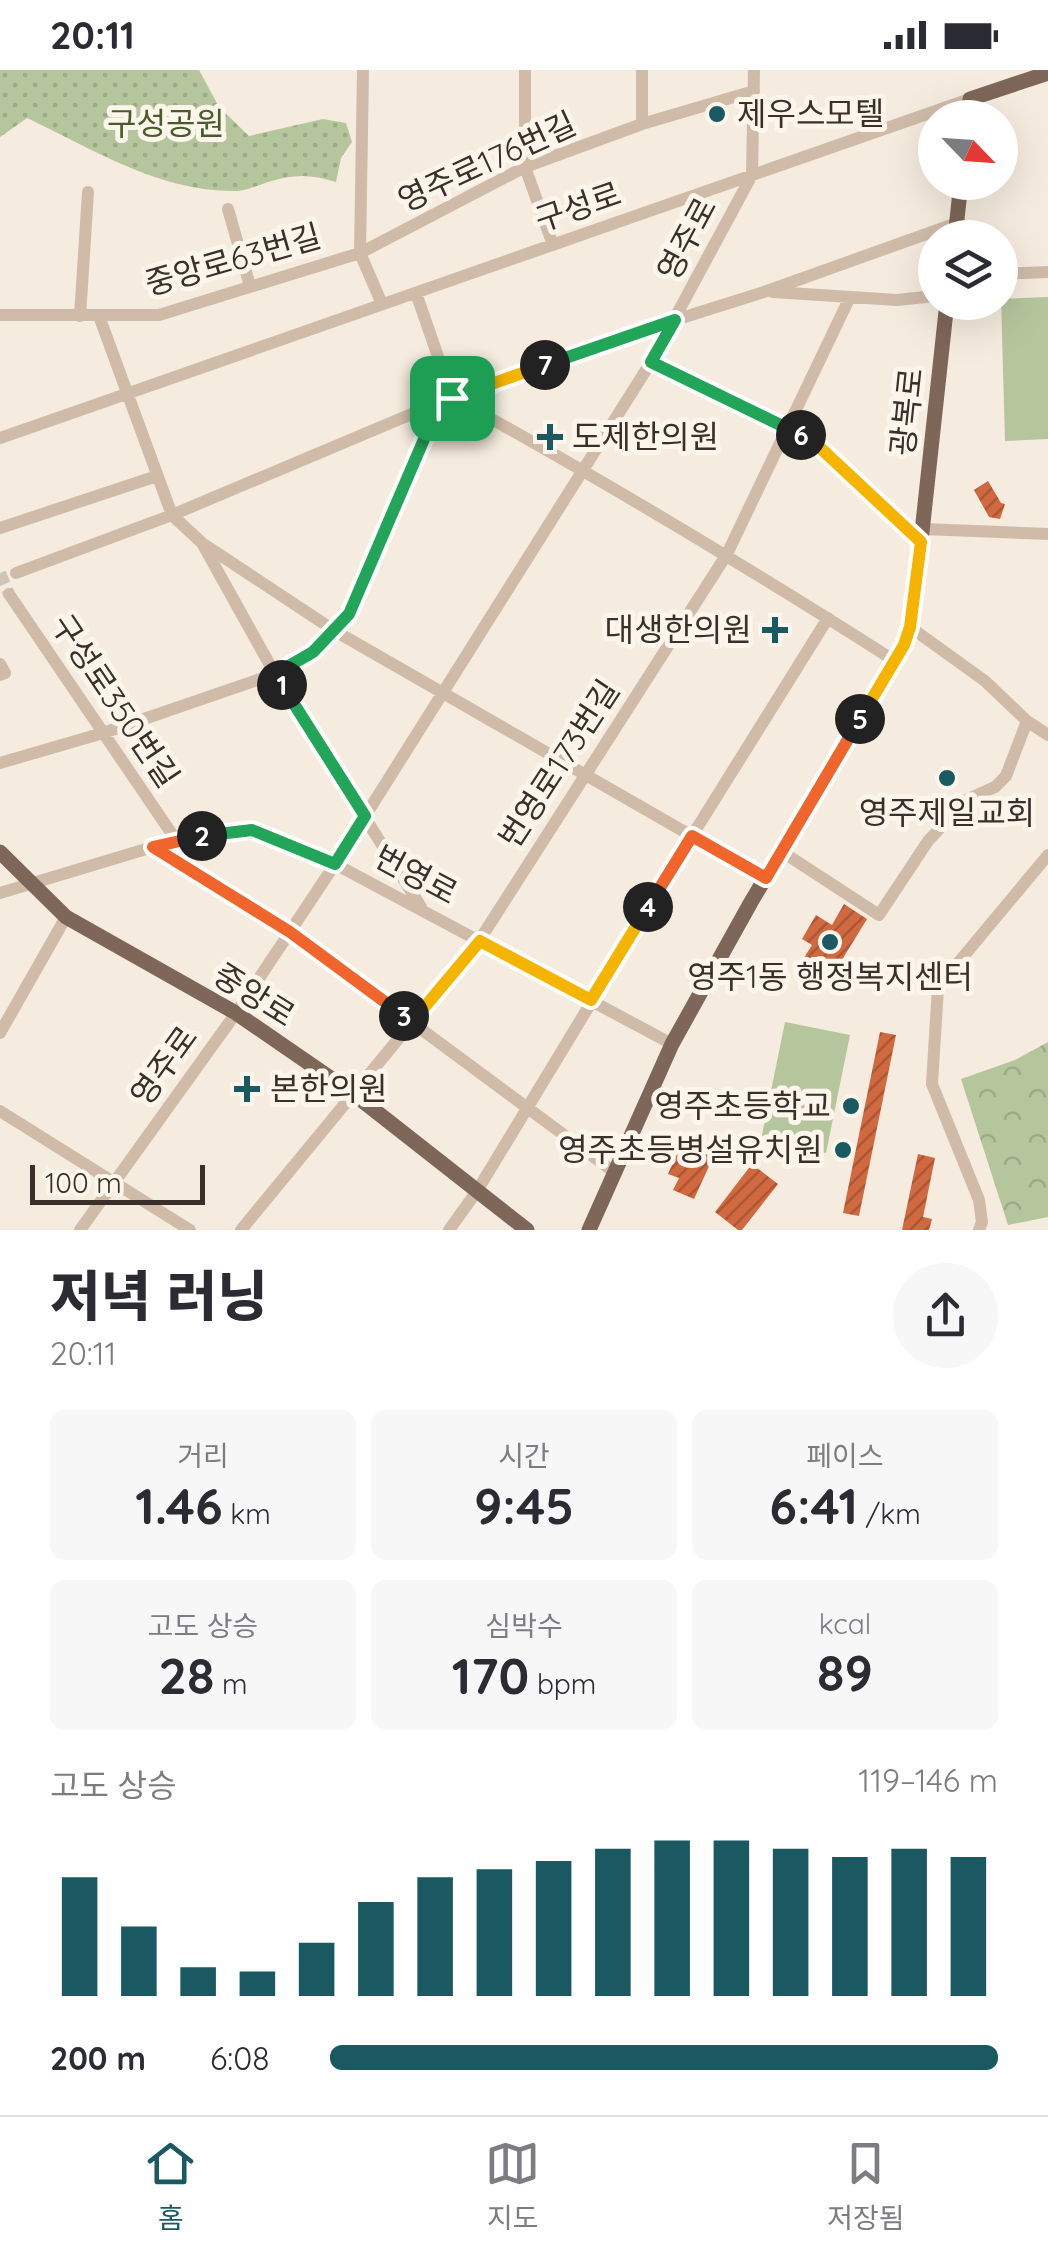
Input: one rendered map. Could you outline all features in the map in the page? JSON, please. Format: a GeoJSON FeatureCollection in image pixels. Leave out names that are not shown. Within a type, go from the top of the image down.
{"type":"FeatureCollection","features":[{"type":"Feature","properties":{"kind":"main road","name":"구성로"},"geometry":{"type":"LineString","coordinates":[[970,99],[1048,73]]}},
{"type":"Feature","properties":{"kind":"main road","name":"광복로"},"geometry":{"type":"LineString","coordinates":[[589,1230],[672,1044],[895,661],[910,627],[945,320]]}},
{"type":"Feature","properties":{"kind":"main road","name":"중앙로"},"geometry":{"type":"LineString","coordinates":[[0,852],[66,916],[236,1013],[355,1094],[526,1230]]}},
{"type":"Feature","properties":{"kind":"street"},"geometry":{"type":"LineString","coordinates":[[363,70],[360,253],[382,304]]}},
{"type":"Feature","properties":{"kind":"street"},"geometry":{"type":"LineString","coordinates":[[525,70],[525,167],[553,244]]}},
{"type":"Feature","properties":{"kind":"street"},"geometry":{"type":"LineString","coordinates":[[642,70],[642,124]]}},
{"type":"Feature","properties":{"kind":"street","name":"영주로"},"geometry":{"type":"LineString","coordinates":[[80,1230],[236,1013],[335,864],[651,362],[752,175],[754,70]]}},
{"type":"Feature","properties":{"kind":"street","name":"영주로176번길"},"geometry":{"type":"LineString","coordinates":[[360,253],[525,167],[642,124],[754,91]]}},
{"type":"Feature","properties":{"kind":"street","name":"구성로"},"geometry":{"type":"LineString","coordinates":[[0,438],[970,99]]}},
{"type":"Feature","properties":{"kind":"street"},"geometry":{"type":"LineString","coordinates":[[80,316],[88,192]]}},
{"type":"Feature","properties":{"kind":"street"},"geometry":{"type":"LineString","coordinates":[[228,209],[250,286]]}},
{"type":"Feature","properties":{"kind":"street"},"geometry":{"type":"LineString","coordinates":[[16,573],[172,515],[446,400],[675,320],[918,242]]}},
{"type":"Feature","properties":{"kind":"street","name":"중앙로63번길"},"geometry":{"type":"LineString","coordinates":[[0,315],[159,315],[360,253]]}},
{"type":"Feature","properties":{"kind":"street"},"geometry":{"type":"LineString","coordinates":[[1018,273],[1048,272]]}},
{"type":"Feature","properties":{"kind":"street"},"geometry":{"type":"LineString","coordinates":[[0,763],[275,674],[313,652],[336,631],[349,614],[446,400],[416,292]]}},
{"type":"Feature","properties":{"kind":"street"},"geometry":{"type":"LineString","coordinates":[[767,292],[897,300],[918,298]]}},
{"type":"Feature","properties":{"kind":"street","name":"번영로173번길"},"geometry":{"type":"LineString","coordinates":[[480,941],[727,554],[850,297]]}},
{"type":"Feature","properties":{"kind":"street"},"geometry":{"type":"LineString","coordinates":[[99,316],[172,515],[202,543],[336,631],[440,693],[766,878]]}},
{"type":"Feature","properties":{"kind":"street"},"geometry":{"type":"LineString","coordinates":[[651,362],[814,442],[922,535],[1048,534]]}},
{"type":"Feature","properties":{"kind":"street"},"geometry":{"type":"LineString","coordinates":[[446,400],[583,469],[727,554],[895,661]]}},
{"type":"Feature","properties":{"kind":"street"},"geometry":{"type":"LineString","coordinates":[[0,528],[157,476]]}},
{"type":"Feature","properties":{"kind":"street"},"geometry":{"type":"LineString","coordinates":[[202,543],[275,674],[423,910]]}},
{"type":"Feature","properties":{"kind":"street","name":"구성로350번길"},"geometry":{"type":"LineString","coordinates":[[9,594],[176,840]]}},
{"type":"Feature","properties":{"kind":"street"},"geometry":{"type":"LineString","coordinates":[[449,1230],[828,618]]}},
{"type":"Feature","properties":{"kind":"street"},"geometry":{"type":"LineString","coordinates":[[910,627],[985,681],[1048,734]]}},
{"type":"Feature","properties":{"kind":"street"},"geometry":{"type":"LineString","coordinates":[[0,664],[5,673],[0,676]]}},
{"type":"Feature","properties":{"kind":"street"},"geometry":{"type":"LineString","coordinates":[[781,852],[879,915],[928,840],[966,800],[995,787],[1006,776],[1028,721]]}},
{"type":"Feature","properties":{"kind":"street","name":"번영로"},"geometry":{"type":"LineString","coordinates":[[0,894],[176,840],[252,830],[335,864],[672,1044]]}},
{"type":"Feature","properties":{"kind":"street"},"geometry":{"type":"LineString","coordinates":[[153,847],[290,932],[614,1172]]}},
{"type":"Feature","properties":{"kind":"street"},"geometry":{"type":"LineString","coordinates":[[979,1230],[979,1200],[932,1084],[938,987],[1048,855]]}},
{"type":"Feature","properties":{"kind":"street"},"geometry":{"type":"LineString","coordinates":[[0,1033],[66,916]]}},
{"type":"Feature","properties":{"kind":"street","name":"번영로"},"geometry":{"type":"LineString","coordinates":[[241,1230],[480,941]]}},
{"type":"Feature","properties":{"kind":"street"},"geometry":{"type":"LineString","coordinates":[[0,1111],[190,1230]]}},
{"type":"Feature","properties":{"kind":"green space","name":"구성공원"},"geometry":{"type":"Polygon","coordinates":[[[0,70],[199,70],[219,107],[249,136],[323,119],[346,123],[352,142],[341,158],[336,182],[294,176],[238,191],[182,185],[103,156],[27,118],[0,137],[0,70]]]}},
{"type":"Feature","properties":{"kind":"green space"},"geometry":{"type":"Polygon","coordinates":[[[1048,297],[1048,439],[1005,441],[1002,320],[1018,320],[1018,298],[1048,297]]]}},
{"type":"Feature","properties":{"kind":"green space"},"geometry":{"type":"Polygon","coordinates":[[[785,1022],[850,1035],[826,1153],[761,1140],[785,1022]]]}},
{"type":"Feature","properties":{"kind":"green space"},"geometry":{"type":"Polygon","coordinates":[[[1048,1042],[1048,1217],[1008,1225],[961,1079],[1015,1060],[1048,1042]]]}},
{"type":"Feature","properties":{"kind":"building"},"geometry":{"type":"Polygon","coordinates":[[[988,481],[1005,504],[1000,519],[989,517],[974,490],[988,481]]]}},
{"type":"Feature","properties":{"kind":"building","name":"영주1동 행정복지센터"},"geometry":{"type":"Polygon","coordinates":[[[844,904],[867,919],[829,981],[800,964],[812,945],[802,939],[816,915],[832,925],[844,904]]]}},
{"type":"Feature","properties":{"kind":"building"},"geometry":{"type":"Polygon","coordinates":[[[880,1032],[896,1035],[859,1216],[843,1213],[880,1032]]]}},
{"type":"Feature","properties":{"kind":"building"},"geometry":{"type":"Polygon","coordinates":[[[685,1136],[716,1151],[694,1199],[673,1190],[679,1178],[668,1174],[685,1136]]]}},
{"type":"Feature","properties":{"kind":"building"},"geometry":{"type":"Polygon","coordinates":[[[918,1154],[935,1158],[923,1217],[932,1219],[929,1230],[902,1230],[918,1154]]]}},
{"type":"Feature","properties":{"kind":"building"},"geometry":{"type":"Polygon","coordinates":[[[752,1164],[778,1184],[742,1230],[738,1230],[715,1212],[752,1164]]]}},
{"type":"Feature","properties":{"kind":"tunnel"},"geometry":{"type":"LineString","coordinates":[[0,573],[9,594]]}},
{"type":"Feature","properties":{"kind":"place","name":"제우스모텔"},"geometry":{"type":"Point","coordinates":[717,114]}},
{"type":"Feature","properties":{"kind":"place","name":"도제한의원"},"geometry":{"type":"Point","coordinates":[550,437]}},
{"type":"Feature","properties":{"kind":"place","name":"대생한의원"},"geometry":{"type":"Point","coordinates":[775,630]}},
{"type":"Feature","properties":{"kind":"place","name":"영주제일교회"},"geometry":{"type":"Point","coordinates":[947,778]}},
{"type":"Feature","properties":{"kind":"place","name":"영주1동 행정복지센터"},"geometry":{"type":"Point","coordinates":[830,942]}},
{"type":"Feature","properties":{"kind":"place","name":"본한의원"},"geometry":{"type":"Point","coordinates":[247,1089]}},
{"type":"Feature","properties":{"kind":"place","name":"영주초등학교"},"geometry":{"type":"Point","coordinates":[851,1106]}},
{"type":"Feature","properties":{"kind":"place","name":"영주초등병설유치원"},"geometry":{"type":"Point","coordinates":[843,1150]}},
{"type":"Feature","properties":{"kind":"route"},"geometry":{"type":"LineString","coordinates":[[675,320],[651,362],[814,442],[921,542],[904,645],[766,878],[692,836],[591,1000],[480,941],[412,1022],[290,932],[153,847],[176,840],[252,830],[335,864],[365,816],[275,674],[313,652],[349,614],[440,402],[452,398],[675,320]]}}]}
